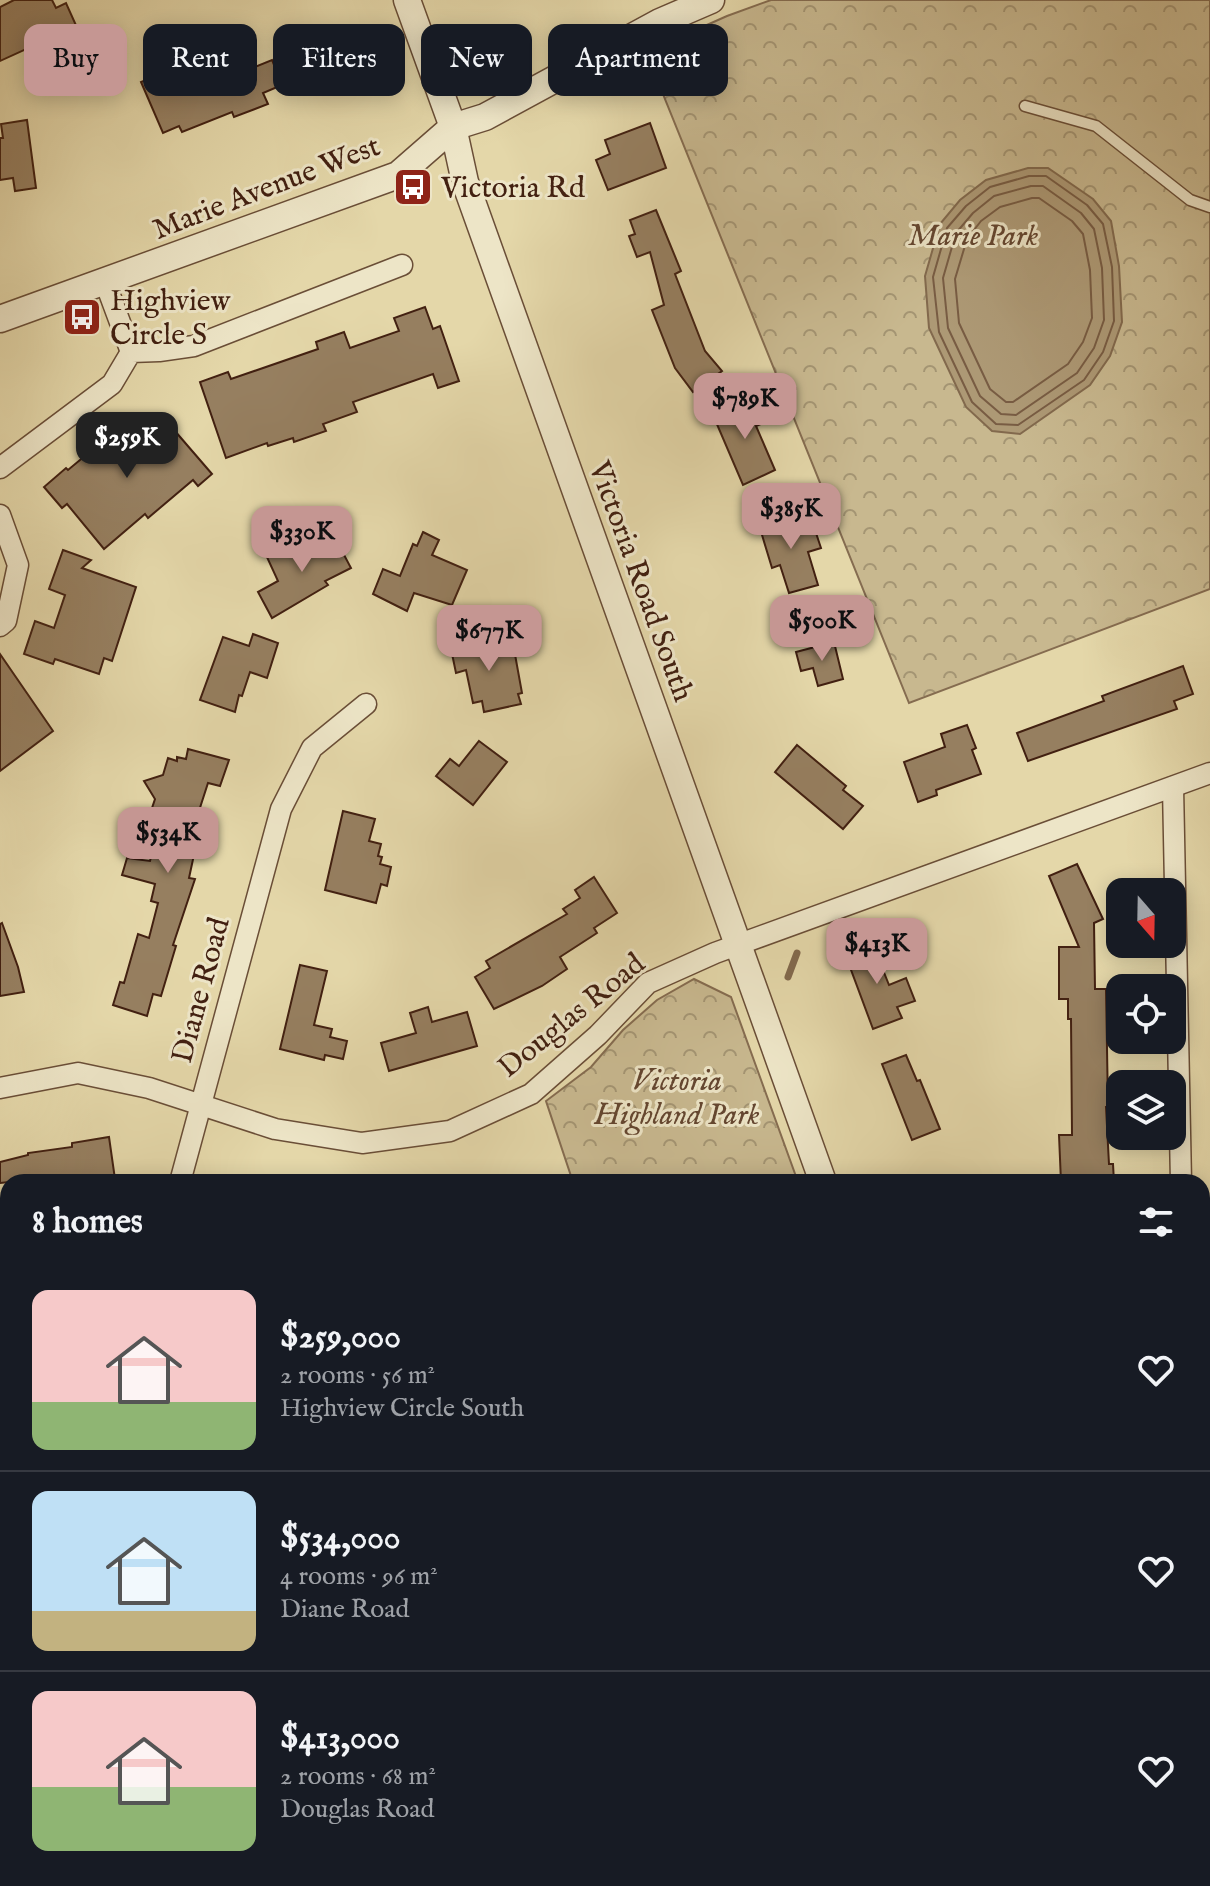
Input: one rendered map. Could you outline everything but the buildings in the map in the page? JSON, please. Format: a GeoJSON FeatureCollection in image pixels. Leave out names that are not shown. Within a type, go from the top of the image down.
{"type":"FeatureCollection","features":[{"type":"Feature","properties":{"kind":"street","name":"Victoria Road South"},"geometry":{"type":"LineString","coordinates":[[407,0],[453,127],[465,182],[820,1174]]}},
{"type":"Feature","properties":{"kind":"street","name":"Marie Avenue West"},"geometry":{"type":"LineString","coordinates":[[0,319],[398,175],[453,127],[485,117],[660,22],[711,0]]}},
{"type":"Feature","properties":{"kind":"street"},"geometry":{"type":"LineString","coordinates":[[131,352],[194,346],[402,265]]}},
{"type":"Feature","properties":{"kind":"street"},"geometry":{"type":"LineString","coordinates":[[105,282],[131,352]]}},
{"type":"Feature","properties":{"kind":"street"},"geometry":{"type":"LineString","coordinates":[[0,468],[112,384],[131,352]]}},
{"type":"Feature","properties":{"kind":"street"},"geometry":{"type":"LineString","coordinates":[[0,515],[18,565],[6,621],[0,626]]}},
{"type":"Feature","properties":{"kind":"street","name":"Diane Road"},"geometry":{"type":"LineString","coordinates":[[182,1174],[281,809],[312,748],[366,704]]}},
{"type":"Feature","properties":{"kind":"street","name":"Douglas Road"},"geometry":{"type":"LineString","coordinates":[[0,1088],[78,1073],[149,1088],[275,1129],[362,1143],[450,1131],[531,1094],[598,1035],[648,983],[738,945],[1210,773]]}},
{"type":"Feature","properties":{"kind":"street"},"geometry":{"type":"LineString","coordinates":[[1173,787],[1181,1174]]}},
{"type":"Feature","properties":{"kind":"lane"},"geometry":{"type":"LineString","coordinates":[[1025,106],[1096,126],[1190,200],[1210,207]]}},
{"type":"Feature","properties":{"kind":"green space","name":"Marie Park"},"geometry":{"type":"Polygon","coordinates":[[[771,0],[1210,0],[1210,589],[909,703],[664,96],[728,96],[728,24],[709,24],[771,0]]]}},
{"type":"Feature","properties":{"kind":"green space","name":"Victoria Highland Park"},"geometry":{"type":"Polygon","coordinates":[[[694,979],[731,997],[795,1174],[570,1174],[546,1101],[591,1067],[623,1030],[657,1000],[694,979]]]}},
{"type":"Feature","properties":{"kind":"water"},"geometry":{"type":"Polygon","coordinates":[[[1028,168],[1048,168],[1093,199],[1111,221],[1119,266],[1122,322],[1110,356],[1090,385],[1020,434],[992,431],[966,407],[929,328],[925,276],[940,224],[960,200],[986,180],[1028,168]]]}},
{"type":"Feature","properties":{"kind":"waterway"},"geometry":{"type":"LineString","coordinates":[[788,977],[797,953]]}},
{"type":"Feature","properties":{"kind":"place","name":"Victoria Rd"},"geometry":{"type":"Point","coordinates":[413,187]}},
{"type":"Feature","properties":{"kind":"place","name":"Highview Circle S"},"geometry":{"type":"Point","coordinates":[82,317]}}]}
